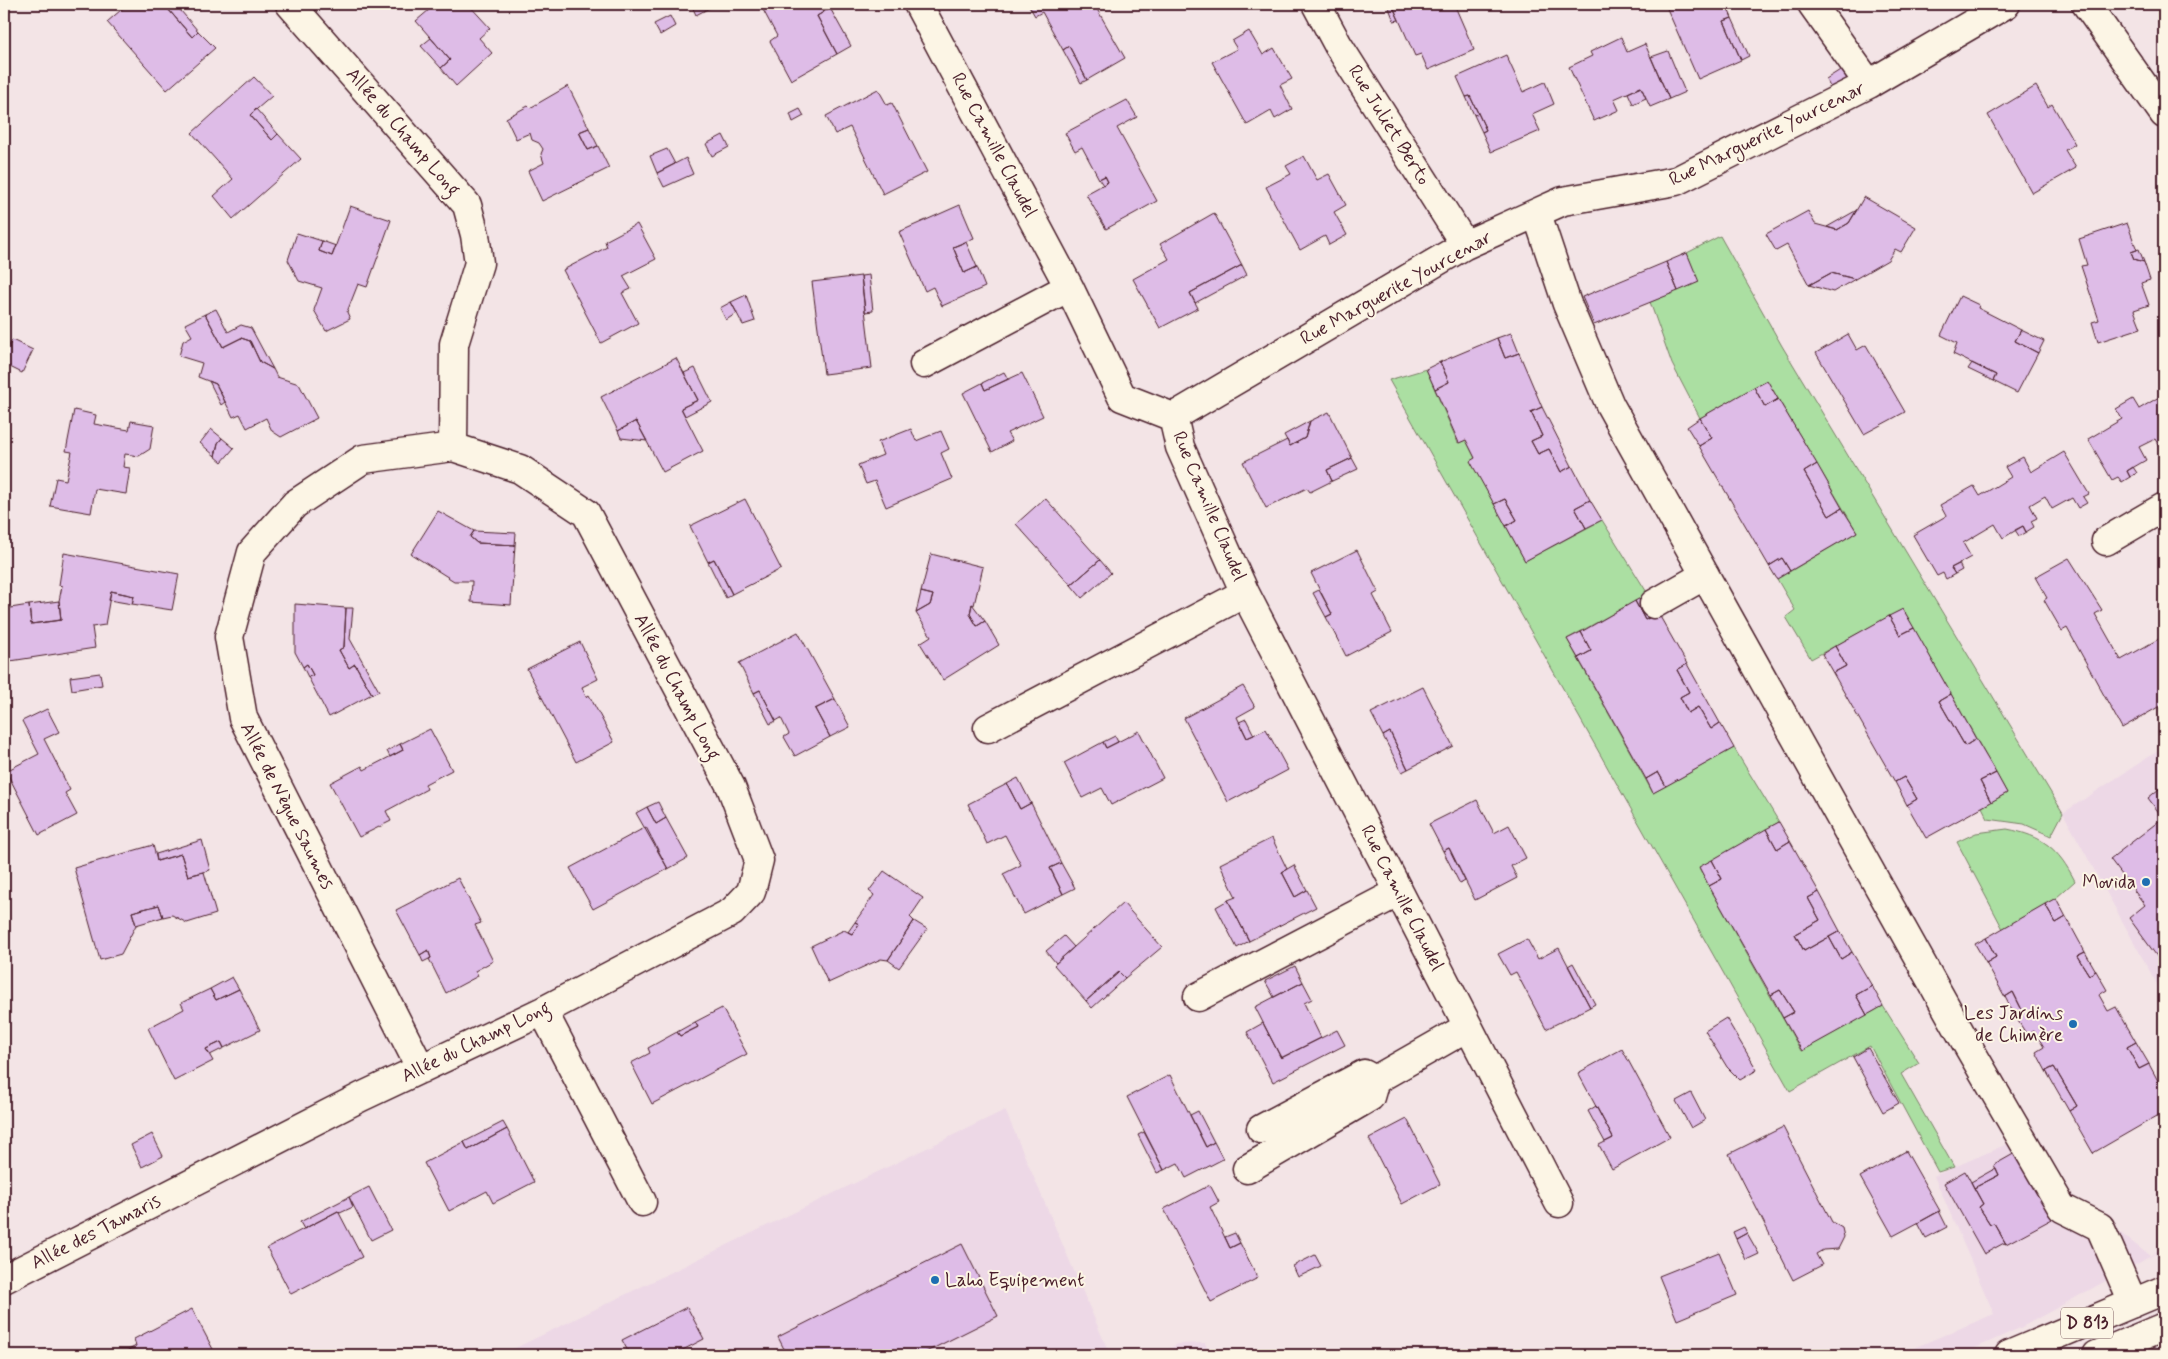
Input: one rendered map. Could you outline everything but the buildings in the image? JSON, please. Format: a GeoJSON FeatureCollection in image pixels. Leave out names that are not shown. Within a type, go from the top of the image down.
{"type":"FeatureCollection","features":[{"type":"Feature","properties":{"kind":"street","name":"Allée du Champ Long"},"geometry":{"type":"LineString","coordinates":[[188,1185],[361,1097],[544,1011],[732,912],[751,892],[759,860],[731,787],[586,514],[520,469],[453,447],[454,344],[480,263],[476,235],[467,205],[290,4]]}},
{"type":"Feature","properties":{"kind":"street","name":"Rue Camille Claudel"},"geometry":{"type":"LineString","coordinates":[[918,4],[1069,287],[1122,397],[1174,418],[1180,447],[1245,593],[1559,1203]]}},
{"type":"Feature","properties":{"kind":"street","name":"Rue Juliet Berto"},"geometry":{"type":"LineString","coordinates":[[1316,4],[1338,45],[1465,245]]}},
{"type":"Feature","properties":{"kind":"street"},"geometry":{"type":"LineString","coordinates":[[1812,4],[1869,84]]}},
{"type":"Feature","properties":{"kind":"street","name":"Rue Marguerite Yourcenar"},"geometry":{"type":"LineString","coordinates":[[1174,418],[1465,245],[1563,202],[1676,181],[1869,84],[2006,4]]}},
{"type":"Feature","properties":{"kind":"street"},"geometry":{"type":"LineString","coordinates":[[2086,4],[2164,114]]}},
{"type":"Feature","properties":{"kind":"street"},"geometry":{"type":"LineString","coordinates":[[1537,214],[1567,304],[1610,404],[1961,1034],[2062,1208],[2100,1227],[2133,1303]]}},
{"type":"Feature","properties":{"kind":"street"},"geometry":{"type":"LineString","coordinates":[[924,364],[1069,287]]}},
{"type":"Feature","properties":{"kind":"street","name":"Allée de Nègue Saumes"},"geometry":{"type":"LineString","coordinates":[[421,1069],[243,718],[229,637],[252,552],[295,504],[363,459],[453,447]]}},
{"type":"Feature","properties":{"kind":"street"},"geometry":{"type":"LineString","coordinates":[[2106,541],[2164,507]]}},
{"type":"Feature","properties":{"kind":"street"},"geometry":{"type":"LineString","coordinates":[[1654,604],[1705,575]]}},
{"type":"Feature","properties":{"kind":"street","name":"Rue Camille Claudel"},"geometry":{"type":"LineString","coordinates":[[988,728],[1245,593]]}},
{"type":"Feature","properties":{"kind":"street"},"geometry":{"type":"LineString","coordinates":[[1198,997],[1399,892]]}},
{"type":"Feature","properties":{"kind":"street"},"geometry":{"type":"LineString","coordinates":[[544,1011],[642,1202]]}},
{"type":"Feature","properties":{"kind":"street"},"geometry":{"type":"LineString","coordinates":[[1247,1169],[1370,1097],[1375,1080],[1468,1027]]}},
{"type":"Feature","properties":{"kind":"street"},"geometry":{"type":"LineString","coordinates":[[1261,1129],[1364,1074],[1375,1080]]}},
{"type":"Feature","properties":{"kind":"street","name":"Allée des Tamaris"},"geometry":{"type":"LineString","coordinates":[[4,1279],[188,1185]]}},
{"type":"Feature","properties":{"kind":"street","name":"D 813"},"geometry":{"type":"LineString","coordinates":[[2009,1355],[2164,1290]]}},
{"type":"Feature","properties":{"kind":"street"},"geometry":{"type":"LineString","coordinates":[[2097,1355],[2164,1327]]}},
{"type":"Feature","properties":{"kind":"shaded area"},"geometry":{"type":"Polygon","coordinates":[[[2164,747],[2164,997],[2063,813],[2164,747]]]}},
{"type":"Feature","properties":{"kind":"shaded area"},"geometry":{"type":"Polygon","coordinates":[[[1005,1110],[1110,1355],[501,1355],[1005,1110]]]}},
{"type":"Feature","properties":{"kind":"shaded area"},"geometry":{"type":"Polygon","coordinates":[[[2007,1144],[2150,1256],[2164,1247],[2164,1249],[2022,1327],[1960,1355],[1897,1355],[1994,1314],[1934,1176],[2007,1144]]]}},
{"type":"Feature","properties":{"kind":"shaded area"},"geometry":{"type":"Polygon","coordinates":[[[1205,1343],[1210,1355],[1157,1355],[1178,1344],[1205,1343]]]}},
{"type":"Feature","properties":{"kind":"green space"},"geometry":{"type":"Polygon","coordinates":[[[1720,236],[1782,346],[2063,813],[2051,836],[2024,824],[1988,819],[1982,807],[2007,793],[1903,609],[1811,659],[1786,617],[1795,610],[1777,579],[1857,532],[1767,380],[1700,418],[1672,364],[1650,302],[1698,282],[1687,253],[1720,236]]]}},
{"type":"Feature","properties":{"kind":"green space"},"geometry":{"type":"Polygon","coordinates":[[[1426,369],[1458,443],[1466,440],[1475,458],[1471,461],[1525,561],[1602,520],[1648,594],[1567,639],[1653,793],[1734,748],[1779,822],[1699,868],[1801,1051],[1883,1006],[1919,1063],[1901,1074],[1954,1167],[1938,1172],[1870,1046],[1790,1091],[1389,380],[1426,369]]]}},
{"type":"Feature","properties":{"kind":"green space"},"geometry":{"type":"Polygon","coordinates":[[[2007,829],[2030,835],[2048,845],[2062,860],[2075,881],[2056,898],[2003,929],[1957,842],[1976,833],[2007,829]]]}},
{"type":"Feature","properties":{"kind":"place","name":"Movida"},"geometry":{"type":"Point","coordinates":[2146,882]}},
{"type":"Feature","properties":{"kind":"place","name":"Les Jardins de Chimère"},"geometry":{"type":"Point","coordinates":[2073,1024]}},
{"type":"Feature","properties":{"kind":"place","name":"Laho Equipement"},"geometry":{"type":"Point","coordinates":[935,1280]}}]}
